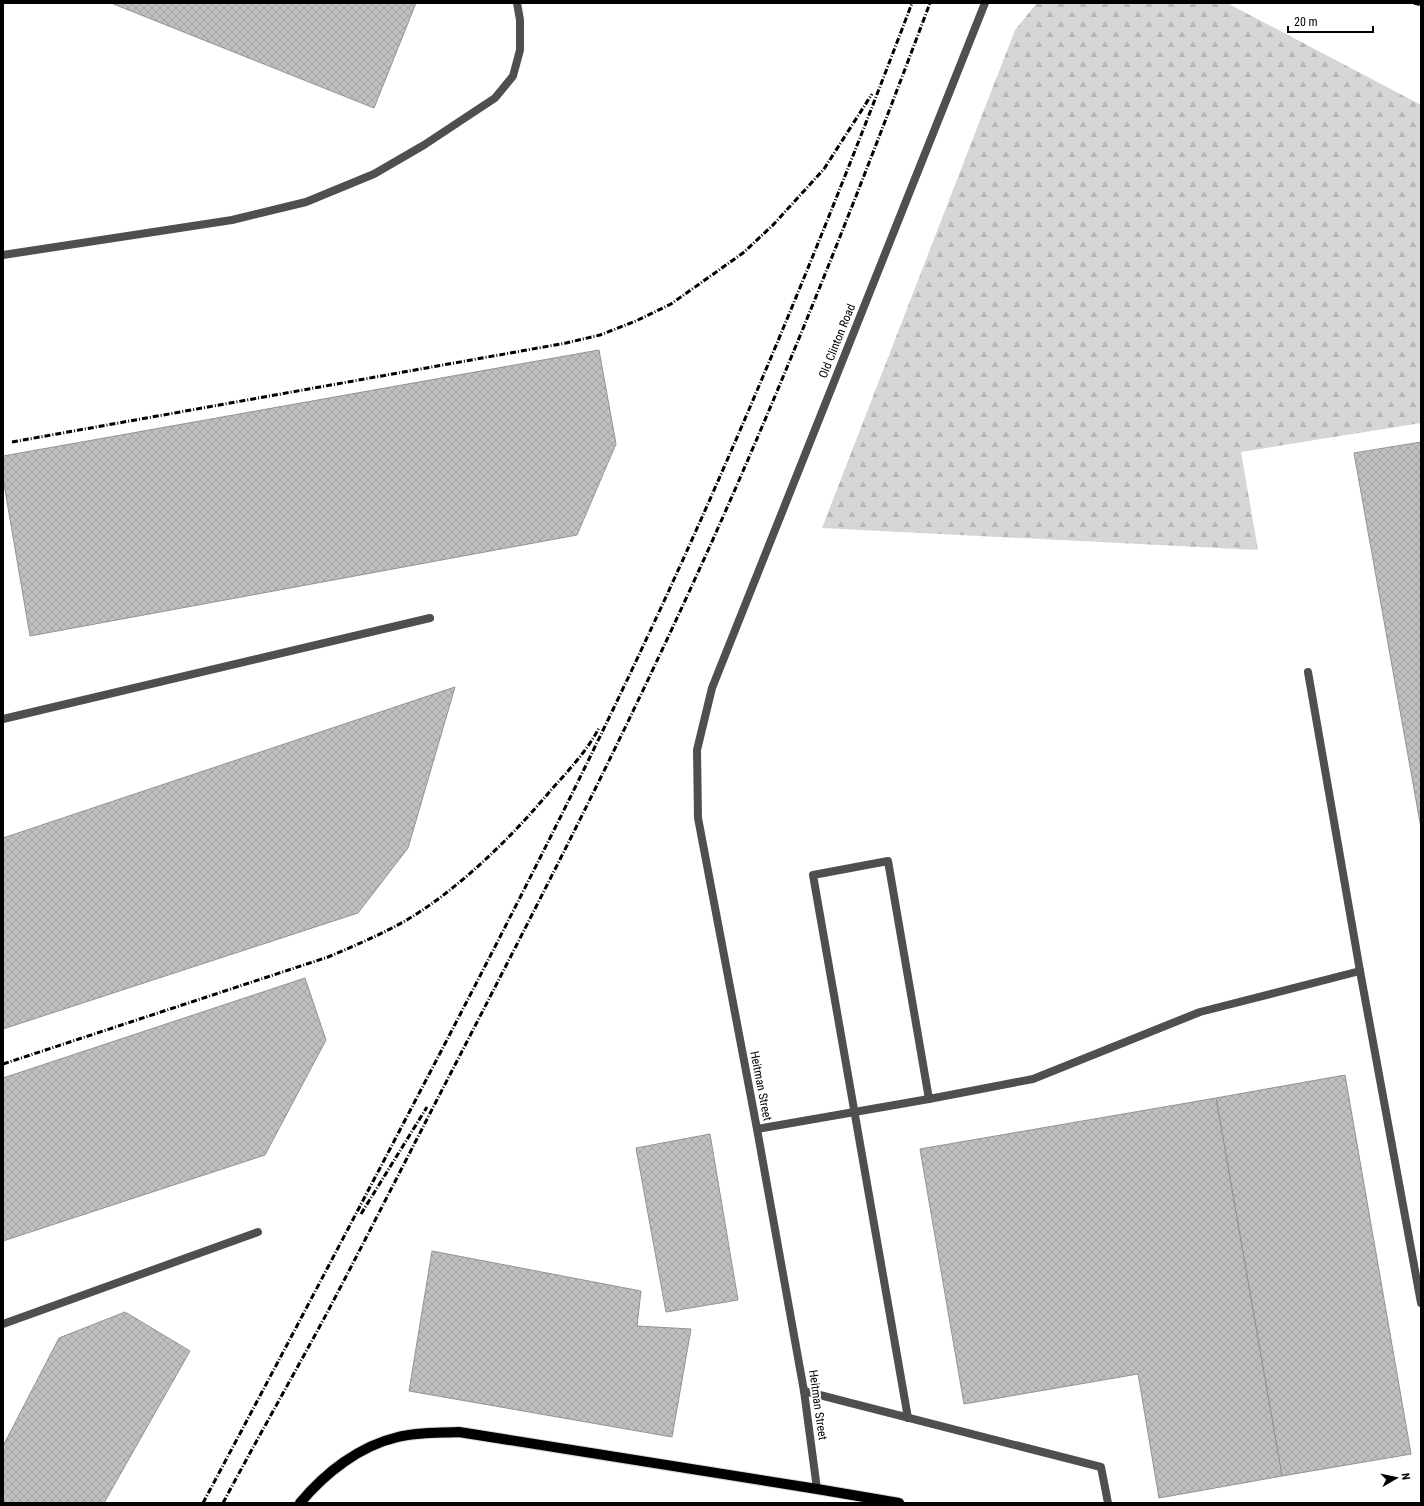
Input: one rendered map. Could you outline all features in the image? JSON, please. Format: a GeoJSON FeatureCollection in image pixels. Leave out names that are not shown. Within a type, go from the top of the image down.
{"type":"FeatureCollection","features":[{"type":"Feature","properties":{"kind":"main road"},"geometry":{"type":"LineString","coordinates":[[300,1503],[314,1486],[340,1465],[370,1446],[398,1437],[427,1433],[459,1432],[899,1503]]}},
{"type":"Feature","properties":{"kind":"lane"},"geometry":{"type":"LineString","coordinates":[[3,255],[232,220],[306,202],[374,174],[424,145],[495,98],[513,76],[520,50],[520,20],[517,3]]}},
{"type":"Feature","properties":{"kind":"lane","name":"Old Clinton Road"},"geometry":{"type":"LineString","coordinates":[[712,688],[985,3]]}},
{"type":"Feature","properties":{"kind":"lane"},"geometry":{"type":"LineString","coordinates":[[3,719],[430,618]]}},
{"type":"Feature","properties":{"kind":"lane"},"geometry":{"type":"LineString","coordinates":[[1308,672],[1360,971],[1421,1303]]}},
{"type":"Feature","properties":{"kind":"lane","name":"Heitman Street"},"geometry":{"type":"LineString","coordinates":[[712,688],[698,750],[698,818],[757,1129],[804,1391],[817,1489]]}},
{"type":"Feature","properties":{"kind":"lane"},"geometry":{"type":"LineString","coordinates":[[908,1418],[813,875],[888,861],[929,1099]]}},
{"type":"Feature","properties":{"kind":"lane"},"geometry":{"type":"LineString","coordinates":[[757,1129],[1033,1079],[1200,1012],[1360,971]]}},
{"type":"Feature","properties":{"kind":"lane"},"geometry":{"type":"LineString","coordinates":[[3,1324],[258,1232]]}},
{"type":"Feature","properties":{"kind":"lane"},"geometry":{"type":"LineString","coordinates":[[804,1391],[1101,1467],[1108,1503]]}},
{"type":"Feature","properties":{"kind":"green space"},"geometry":{"type":"Polygon","coordinates":[[[1037,3],[1227,3],[1421,105],[1421,423],[1241,452],[1258,550],[822,528],[1015,30],[1037,3]]]}},
{"type":"Feature","properties":{"kind":"building"},"geometry":{"type":"Polygon","coordinates":[[[111,3],[416,3],[374,108],[111,3]]]}},
{"type":"Feature","properties":{"kind":"building"},"geometry":{"type":"Polygon","coordinates":[[[599,350],[616,444],[577,535],[30,636],[3,478],[3,456],[599,350]]]}},
{"type":"Feature","properties":{"kind":"building"},"geometry":{"type":"Polygon","coordinates":[[[1421,442],[1421,828],[1354,453],[1421,442]]]}},
{"type":"Feature","properties":{"kind":"building"},"geometry":{"type":"Polygon","coordinates":[[[455,687],[408,848],[358,913],[3,1029],[3,838],[455,687]]]}},
{"type":"Feature","properties":{"kind":"building"},"geometry":{"type":"Polygon","coordinates":[[[305,978],[326,1040],[265,1155],[3,1241],[3,1078],[305,978]]]}},
{"type":"Feature","properties":{"kind":"building"},"geometry":{"type":"Polygon","coordinates":[[[1345,1075],[1411,1454],[1282,1476],[1216,1098],[1345,1075]]]}},
{"type":"Feature","properties":{"kind":"building"},"geometry":{"type":"Polygon","coordinates":[[[1216,1098],[1282,1476],[1159,1498],[1138,1374],[964,1404],[920,1149],[1216,1098]]]}},
{"type":"Feature","properties":{"kind":"building"},"geometry":{"type":"Polygon","coordinates":[[[710,1134],[738,1300],[666,1312],[636,1148],[710,1134]]]}},
{"type":"Feature","properties":{"kind":"building"},"geometry":{"type":"Polygon","coordinates":[[[432,1251],[641,1291],[637,1326],[691,1329],[672,1437],[409,1391],[432,1251]]]}},
{"type":"Feature","properties":{"kind":"building"},"geometry":{"type":"Polygon","coordinates":[[[125,1312],[190,1351],[104,1503],[3,1503],[3,1446],[59,1338],[125,1312]]]}},
{"type":"Feature","properties":{"kind":"railway"},"geometry":{"type":"LineString","coordinates":[[203,1503],[488,960],[615,706],[717,484],[751,405],[817,245],[912,3]]}},
{"type":"Feature","properties":{"kind":"railway"},"geometry":{"type":"LineString","coordinates":[[223,1503],[327,1313],[376,1218],[561,857],[662,650],[735,491],[803,329],[868,166],[930,3]]}},
{"type":"Feature","properties":{"kind":"railway"},"geometry":{"type":"LineString","coordinates":[[1414,3],[1421,5]]}},
{"type":"Feature","properties":{"kind":"railway"},"geometry":{"type":"LineString","coordinates":[[12,442],[566,343],[600,335],[636,321],[671,304],[743,253],[773,225],[824,169],[872,94]]}},
{"type":"Feature","properties":{"kind":"railway"},"geometry":{"type":"LineString","coordinates":[[3,1064],[328,957],[377,936],[405,921],[445,894],[502,844],[536,808],[577,760],[589,745],[599,728]]}},
{"type":"Feature","properties":{"kind":"railway"},"geometry":{"type":"LineString","coordinates":[[361,1214],[427,1107]]}}]}
